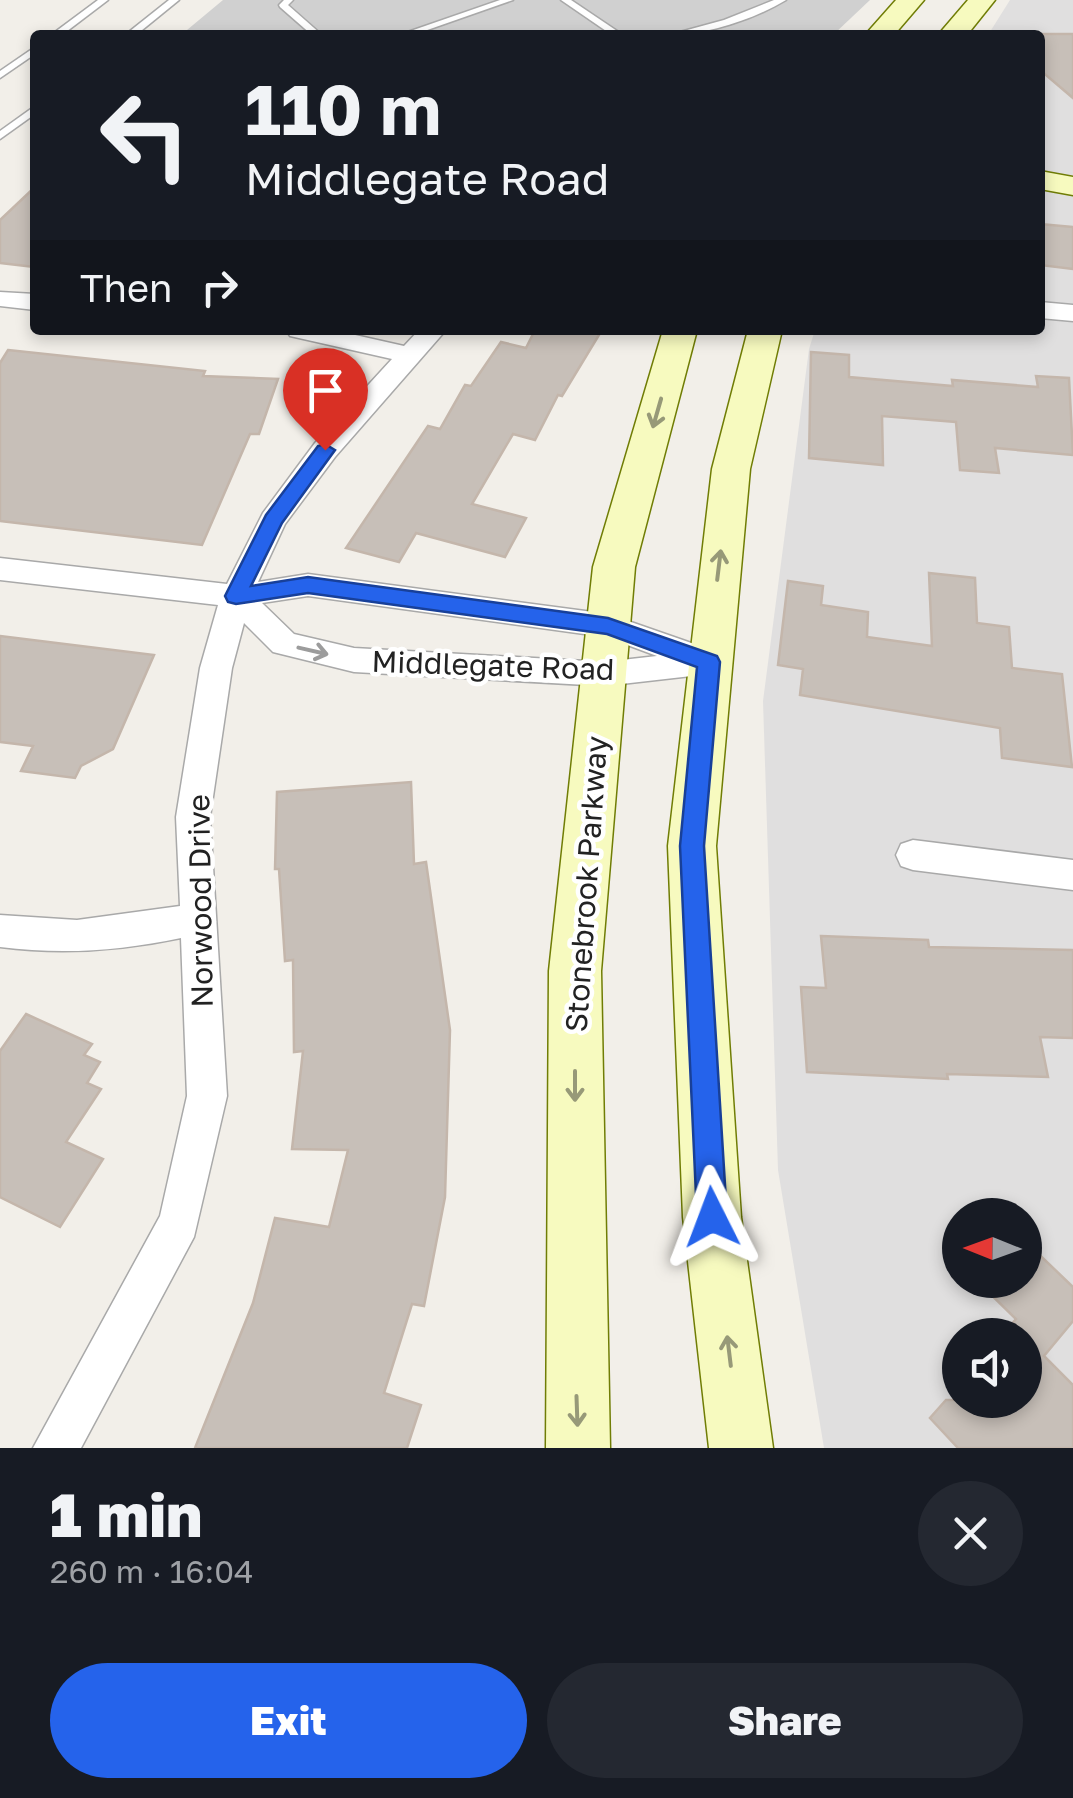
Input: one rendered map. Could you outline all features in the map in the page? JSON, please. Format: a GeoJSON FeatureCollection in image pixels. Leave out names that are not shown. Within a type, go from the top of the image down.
{"type":"FeatureCollection","features":[{"type":"Feature","properties":{"kind":"main road"},"geometry":{"type":"LineString","coordinates":[[884,30],[911,0]]}},
{"type":"Feature","properties":{"kind":"main road"},"geometry":{"type":"LineString","coordinates":[[956,30],[982,0]]}},
{"type":"Feature","properties":{"kind":"main road"},"geometry":{"type":"LineString","coordinates":[[1045,153],[1073,158]]}},
{"type":"Feature","properties":{"kind":"main road"},"geometry":{"type":"LineString","coordinates":[[1045,181],[1073,186]]}},
{"type":"Feature","properties":{"kind":"main road","name":"Stonebrook Parkway"},"geometry":{"type":"LineString","coordinates":[[578,1448],[575,970],[614,566],[679,335]]}},
{"type":"Feature","properties":{"kind":"main road"},"geometry":{"type":"LineString","coordinates":[[741,1448],[712,1217],[692,846],[731,469],[763,335]]}},
{"type":"Feature","properties":{"kind":"street"},"geometry":{"type":"LineString","coordinates":[[0,299],[30,302]]}},
{"type":"Feature","properties":{"kind":"street"},"geometry":{"type":"LineString","coordinates":[[1045,310],[1073,313]]}},
{"type":"Feature","properties":{"kind":"street"},"geometry":{"type":"LineString","coordinates":[[347,335],[422,343]]}},
{"type":"Feature","properties":{"kind":"street","name":"Norwood Drive"},"geometry":{"type":"LineString","coordinates":[[56,1448],[179,1222],[207,1096],[193,817],[216,668],[236,596],[273,520],[325,450],[422,343]]}},
{"type":"Feature","properties":{"kind":"street","name":"Middlegate Road"},"geometry":{"type":"LineString","coordinates":[[0,569],[236,596],[308,585],[606,650],[709,662]]}},
{"type":"Feature","properties":{"kind":"street","name":"Middlegate Road"},"geometry":{"type":"LineString","coordinates":[[236,596],[284,644],[354,660],[606,650],[709,662]]}},
{"type":"Feature","properties":{"kind":"street"},"geometry":{"type":"LineString","coordinates":[[914,855],[1073,874]]}},
{"type":"Feature","properties":{"kind":"street"},"geometry":{"type":"LineString","coordinates":[[0,931],[34,936],[109,937],[199,918]]}},
{"type":"Feature","properties":{"kind":"lane"},"geometry":{"type":"LineString","coordinates":[[63,30],[104,0]]}},
{"type":"Feature","properties":{"kind":"lane"},"geometry":{"type":"LineString","coordinates":[[136,30],[175,0]]}},
{"type":"Feature","properties":{"kind":"lane"},"geometry":{"type":"LineString","coordinates":[[289,0],[283,5],[310,30]]}},
{"type":"Feature","properties":{"kind":"lane"},"geometry":{"type":"LineString","coordinates":[[419,30],[509,0]]}},
{"type":"Feature","properties":{"kind":"lane"},"geometry":{"type":"LineString","coordinates":[[565,0],[610,30]]}},
{"type":"Feature","properties":{"kind":"lane"},"geometry":{"type":"LineString","coordinates":[[694,30],[782,0]]}},
{"type":"Feature","properties":{"kind":"lane"},"geometry":{"type":"LineString","coordinates":[[0,75],[30,54]]}},
{"type":"Feature","properties":{"kind":"lane"},"geometry":{"type":"LineString","coordinates":[[0,136],[30,113]]}},
{"type":"Feature","properties":{"kind":"shaded area"},"geometry":{"type":"Polygon","coordinates":[[[223,0],[870,0],[838,30],[187,30],[223,0]]]}},
{"type":"Feature","properties":{"kind":"shaded area"},"geometry":{"type":"Polygon","coordinates":[[[1010,0],[1073,0],[1073,1448],[824,1448],[778,1170],[763,701],[813,335],[1045,335],[1045,30],[991,30],[1010,0]]]}},
{"type":"Feature","properties":{"kind":"building"},"geometry":{"type":"Polygon","coordinates":[[[1045,34],[1073,34],[1073,98],[1045,74],[1045,34]]]}},
{"type":"Feature","properties":{"kind":"building"},"geometry":{"type":"Polygon","coordinates":[[[30,192],[30,266],[0,263],[0,220],[30,192]]]}},
{"type":"Feature","properties":{"kind":"building"},"geometry":{"type":"Polygon","coordinates":[[[1045,224],[1073,227],[1073,269],[1045,266],[1045,224]]]}},
{"type":"Feature","properties":{"kind":"building"},"geometry":{"type":"Polygon","coordinates":[[[532,335],[599,335],[562,396],[558,395],[535,440],[513,434],[472,504],[526,518],[505,557],[416,533],[399,562],[346,548],[428,426],[440,429],[465,385],[471,386],[501,342],[526,348],[532,335]]]}},
{"type":"Feature","properties":{"kind":"building"},"geometry":{"type":"Polygon","coordinates":[[[8,350],[205,371],[203,376],[278,379],[259,434],[250,434],[202,545],[0,521],[0,363],[8,350]]]}},
{"type":"Feature","properties":{"kind":"building"},"geometry":{"type":"Polygon","coordinates":[[[811,352],[849,355],[849,377],[953,386],[952,380],[1038,387],[1036,376],[1069,378],[1073,455],[995,448],[999,473],[960,470],[956,422],[882,416],[883,465],[809,458],[811,352]]]}},
{"type":"Feature","properties":{"kind":"building"},"geometry":{"type":"Polygon","coordinates":[[[929,573],[975,578],[977,623],[1009,627],[1012,668],[1062,674],[1072,767],[1002,758],[1000,728],[800,695],[803,669],[778,665],[788,581],[823,586],[821,605],[868,612],[867,637],[932,646],[929,573]]]}},
{"type":"Feature","properties":{"kind":"building"},"geometry":{"type":"Polygon","coordinates":[[[0,636],[154,655],[113,749],[81,766],[75,778],[21,771],[33,746],[0,742],[0,636]]]}},
{"type":"Feature","properties":{"kind":"building"},"geometry":{"type":"Polygon","coordinates":[[[411,782],[414,864],[426,862],[450,1030],[445,1197],[424,1306],[412,1304],[384,1393],[421,1405],[407,1448],[195,1448],[253,1303],[275,1218],[329,1227],[348,1150],[292,1149],[303,1051],[294,1052],[293,960],[285,961],[279,869],[275,869],[277,792],[411,782]]]}},
{"type":"Feature","properties":{"kind":"building"},"geometry":{"type":"Polygon","coordinates":[[[821,936],[928,940],[929,947],[1073,950],[1073,1038],[1040,1037],[1048,1077],[947,1074],[948,1079],[807,1072],[801,987],[826,988],[821,936]]]}},
{"type":"Feature","properties":{"kind":"building"},"geometry":{"type":"Polygon","coordinates":[[[26,1014],[92,1044],[84,1055],[100,1062],[87,1083],[101,1089],[66,1142],[103,1159],[60,1227],[0,1197],[0,1051],[26,1014]]]}},
{"type":"Feature","properties":{"kind":"building"},"geometry":{"type":"Polygon","coordinates":[[[1042,1257],[1073,1287],[1073,1321],[1044,1356],[1073,1385],[1073,1448],[958,1448],[930,1418],[942,1404],[942,1418],[1042,1418],[1042,1318],[1015,1318],[994,1298],[1042,1298],[1042,1257]]]}},
{"type":"Feature","properties":{"kind":"route"},"geometry":{"type":"LineString","coordinates":[[325,450],[273,520],[236,596],[308,585],[608,626],[709,662],[692,846],[712,1217]]}}]}
